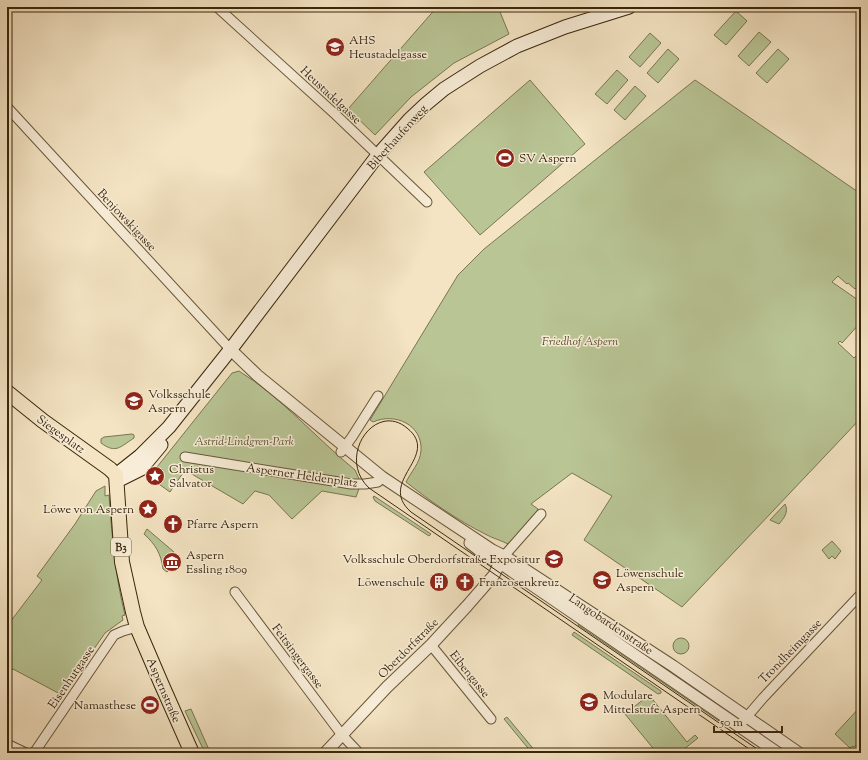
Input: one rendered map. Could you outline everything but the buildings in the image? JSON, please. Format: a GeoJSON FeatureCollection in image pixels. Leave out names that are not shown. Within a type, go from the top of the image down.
{"type":"FeatureCollection","features":[{"type":"Feature","properties":{"kind":"main road","name":"Biberhaufenweg"},"geometry":{"type":"LineString","coordinates":[[230,349],[378,155],[409,120],[426,104],[480,66],[517,46],[565,27],[629,7]]}},
{"type":"Feature","properties":{"kind":"main road"},"geometry":{"type":"LineString","coordinates":[[114,475],[141,470],[166,438],[169,427],[230,349]]}},
{"type":"Feature","properties":{"kind":"main road","name":"Siegesplatz"},"geometry":{"type":"LineString","coordinates":[[7,392],[114,475]]}},
{"type":"Feature","properties":{"kind":"main road"},"geometry":{"type":"LineString","coordinates":[[114,475],[156,431],[169,427]]}},
{"type":"Feature","properties":{"kind":"main road","name":"B3"},"geometry":{"type":"LineString","coordinates":[[114,475],[122,562],[129,598],[137,627]]}},
{"type":"Feature","properties":{"kind":"main road","name":"Aspernstraße"},"geometry":{"type":"LineString","coordinates":[[137,627],[192,753]]}},
{"type":"Feature","properties":{"kind":"street","name":"Heustadelgasse"},"geometry":{"type":"LineString","coordinates":[[217,7],[336,115],[427,202]]}},
{"type":"Feature","properties":{"kind":"street","name":"Benjowskigasse"},"geometry":{"type":"LineString","coordinates":[[7,107],[230,349]]}},
{"type":"Feature","properties":{"kind":"street","name":"Asperner Heldenplatz"},"geometry":{"type":"LineString","coordinates":[[230,349],[257,375],[319,424],[327,438],[344,449],[380,479]]}},
{"type":"Feature","properties":{"kind":"street"},"geometry":{"type":"LineString","coordinates":[[344,449],[378,396]]}},
{"type":"Feature","properties":{"kind":"street","name":"Asperner Heldenplatz"},"geometry":{"type":"LineString","coordinates":[[344,449],[351,460]]}},
{"type":"Feature","properties":{"kind":"street","name":"Asperner Heldenplatz"},"geometry":{"type":"LineString","coordinates":[[185,457],[350,484],[365,484],[380,479]]}},
{"type":"Feature","properties":{"kind":"street","name":"Langobardenstraße"},"geometry":{"type":"LineString","coordinates":[[351,460],[380,479],[401,499],[448,528],[488,557],[502,560],[673,666],[799,753]]}},
{"type":"Feature","properties":{"kind":"street"},"geometry":{"type":"LineString","coordinates":[[502,560],[540,514]]}},
{"type":"Feature","properties":{"kind":"street","name":"Langobardenstraße"},"geometry":{"type":"LineString","coordinates":[[502,560],[778,753]]}},
{"type":"Feature","properties":{"kind":"street","name":"Oberdorfstraße"},"geometry":{"type":"LineString","coordinates":[[325,753],[387,687],[431,645],[490,580],[502,560]]}},
{"type":"Feature","properties":{"kind":"street","name":"Feitsingergasse"},"geometry":{"type":"LineString","coordinates":[[235,592],[342,735],[359,753]]}},
{"type":"Feature","properties":{"kind":"street","name":"Trondheimgasse"},"geometry":{"type":"LineString","coordinates":[[739,726],[763,698],[861,594]]}},
{"type":"Feature","properties":{"kind":"street","name":"Eisenhutgasse"},"geometry":{"type":"LineString","coordinates":[[34,753],[114,635],[137,627]]}},
{"type":"Feature","properties":{"kind":"street","name":"Eibengasse"},"geometry":{"type":"LineString","coordinates":[[431,645],[491,719]]}},
{"type":"Feature","properties":{"kind":"street"},"geometry":{"type":"LineString","coordinates":[[7,744],[26,753]]}},
{"type":"Feature","properties":{"kind":"green space"},"geometry":{"type":"Polygon","coordinates":[[[437,7],[498,7],[509,34],[454,63],[411,97],[375,135],[348,109],[437,7]]]}},
{"type":"Feature","properties":{"kind":"green space"},"geometry":{"type":"Polygon","coordinates":[[[736,11],[747,21],[726,45],[714,35],[736,11]]]}},
{"type":"Feature","properties":{"kind":"green space"},"geometry":{"type":"Polygon","coordinates":[[[759,32],[771,42],[749,66],[738,56],[759,32]]]}},
{"type":"Feature","properties":{"kind":"green space"},"geometry":{"type":"Polygon","coordinates":[[[650,33],[661,43],[640,67],[629,57],[650,33]]]}},
{"type":"Feature","properties":{"kind":"green space"},"geometry":{"type":"Polygon","coordinates":[[[668,49],[679,59],[658,83],[647,73],[668,49]]]}},
{"type":"Feature","properties":{"kind":"green space"},"geometry":{"type":"Polygon","coordinates":[[[778,49],[789,59],[767,83],[756,73],[778,49]]]}},
{"type":"Feature","properties":{"kind":"green space"},"geometry":{"type":"Polygon","coordinates":[[[617,70],[628,80],[607,104],[595,94],[617,70]]]}},
{"type":"Feature","properties":{"kind":"green space","name":"SV Aspern"},"geometry":{"type":"Polygon","coordinates":[[[530,80],[585,144],[480,235],[424,172],[530,80]]]}},
{"type":"Feature","properties":{"kind":"green space","name":"Friedhof Aspern"},"geometry":{"type":"Polygon","coordinates":[[[695,80],[861,194],[861,292],[848,283],[847,284],[838,276],[832,282],[861,302],[861,322],[842,343],[840,341],[838,343],[854,358],[856,356],[861,360],[861,418],[682,607],[584,540],[612,496],[572,473],[531,504],[538,509],[536,513],[529,523],[508,544],[464,523],[406,482],[417,463],[421,451],[417,434],[412,428],[406,423],[398,420],[381,419],[373,422],[370,420],[458,275],[484,249],[695,80]]]}},
{"type":"Feature","properties":{"kind":"green space"},"geometry":{"type":"Polygon","coordinates":[[[635,86],[646,96],[625,120],[614,110],[635,86]]]}},
{"type":"Feature","properties":{"kind":"green space","name":"Astrid-Lindgren-Park"},"geometry":{"type":"Polygon","coordinates":[[[239,371],[284,405],[355,470],[361,483],[356,497],[322,491],[292,519],[269,495],[255,491],[243,504],[185,470],[170,492],[149,477],[232,373],[239,371]]]}},
{"type":"Feature","properties":{"kind":"green space"},"geometry":{"type":"Polygon","coordinates":[[[134,435],[134,438],[118,448],[114,449],[101,443],[101,439],[104,437],[134,435]]]}},
{"type":"Feature","properties":{"kind":"green space"},"geometry":{"type":"Polygon","coordinates":[[[105,486],[105,496],[109,495],[116,571],[125,615],[122,616],[123,620],[105,633],[62,695],[13,669],[7,672],[7,626],[42,580],[37,576],[75,524],[96,491],[105,486]]]}},
{"type":"Feature","properties":{"kind":"green space"},"geometry":{"type":"Polygon","coordinates":[[[374,496],[431,534],[429,536],[375,501],[374,496]]]}},
{"type":"Feature","properties":{"kind":"green space"},"geometry":{"type":"Polygon","coordinates":[[[785,504],[786,512],[779,524],[770,520],[785,504]]]}},
{"type":"Feature","properties":{"kind":"green space"},"geometry":{"type":"Polygon","coordinates":[[[147,529],[174,552],[164,563],[164,566],[169,570],[167,572],[163,569],[161,558],[157,549],[144,534],[147,529]]]}},
{"type":"Feature","properties":{"kind":"green space"},"geometry":{"type":"Polygon","coordinates":[[[832,541],[841,551],[835,559],[832,556],[829,559],[822,550],[832,541]]]}},
{"type":"Feature","properties":{"kind":"green space"},"geometry":{"type":"Polygon","coordinates":[[[579,623],[722,717],[719,721],[578,625],[579,623]]]}},
{"type":"Feature","properties":{"kind":"green space"},"geometry":{"type":"Polygon","coordinates":[[[574,632],[661,691],[661,693],[658,694],[572,635],[574,632]]]}},
{"type":"Feature","properties":{"kind":"green space"},"geometry":{"type":"Polygon","coordinates":[[[681,638],[687,640],[689,646],[687,652],[681,654],[675,652],[673,646],[675,640],[681,638]]]}},
{"type":"Feature","properties":{"kind":"green space"},"geometry":{"type":"Polygon","coordinates":[[[649,695],[687,742],[695,735],[698,738],[679,753],[657,753],[625,714],[649,695]]]}},
{"type":"Feature","properties":{"kind":"green space"},"geometry":{"type":"Polygon","coordinates":[[[861,706],[861,750],[856,745],[850,748],[835,734],[861,706]]]}},
{"type":"Feature","properties":{"kind":"green space"},"geometry":{"type":"Polygon","coordinates":[[[191,709],[210,753],[205,753],[185,711],[191,709]]]}},
{"type":"Feature","properties":{"kind":"green space"},"geometry":{"type":"Polygon","coordinates":[[[507,717],[536,752],[532,753],[504,719],[507,717]]]}},
{"type":"Feature","properties":{"kind":"tram line"},"geometry":{"type":"LineString","coordinates":[[755,753],[369,488],[360,475],[357,462],[358,448],[364,436],[372,427],[383,422],[395,422],[407,428],[416,438],[417,449],[414,459],[404,479],[401,490],[402,501],[411,512],[763,753]]}},
{"type":"Feature","properties":{"kind":"place","name":"AHS Heustadelgasse"},"geometry":{"type":"Point","coordinates":[335,47]}},
{"type":"Feature","properties":{"kind":"place","name":"SV Aspern"},"geometry":{"type":"Point","coordinates":[505,158]}},
{"type":"Feature","properties":{"kind":"place","name":"Volksschule Aspern"},"geometry":{"type":"Point","coordinates":[134,401]}},
{"type":"Feature","properties":{"kind":"place","name":"Christus Salvator"},"geometry":{"type":"Point","coordinates":[155,476]}},
{"type":"Feature","properties":{"kind":"place","name":"Löwe von Aspern"},"geometry":{"type":"Point","coordinates":[148,509]}},
{"type":"Feature","properties":{"kind":"place","name":"Pfarre Aspern"},"geometry":{"type":"Point","coordinates":[173,524]}},
{"type":"Feature","properties":{"kind":"place","name":"Volksschule Oberdorfstraße Expositur"},"geometry":{"type":"Point","coordinates":[554,559]}},
{"type":"Feature","properties":{"kind":"place","name":"Aspern Essling 1809"},"geometry":{"type":"Point","coordinates":[172,562]}},
{"type":"Feature","properties":{"kind":"place","name":"Löwenschule Aspern"},"geometry":{"type":"Point","coordinates":[602,580]}},
{"type":"Feature","properties":{"kind":"place","name":"Löwenschule"},"geometry":{"type":"Point","coordinates":[439,582]}},
{"type":"Feature","properties":{"kind":"place","name":"Franzosenkreuz"},"geometry":{"type":"Point","coordinates":[465,582]}},
{"type":"Feature","properties":{"kind":"place","name":"Modulare Mittelstufe Aspern"},"geometry":{"type":"Point","coordinates":[589,702]}},
{"type":"Feature","properties":{"kind":"place","name":"Namasthese"},"geometry":{"type":"Point","coordinates":[150,705]}}]}
